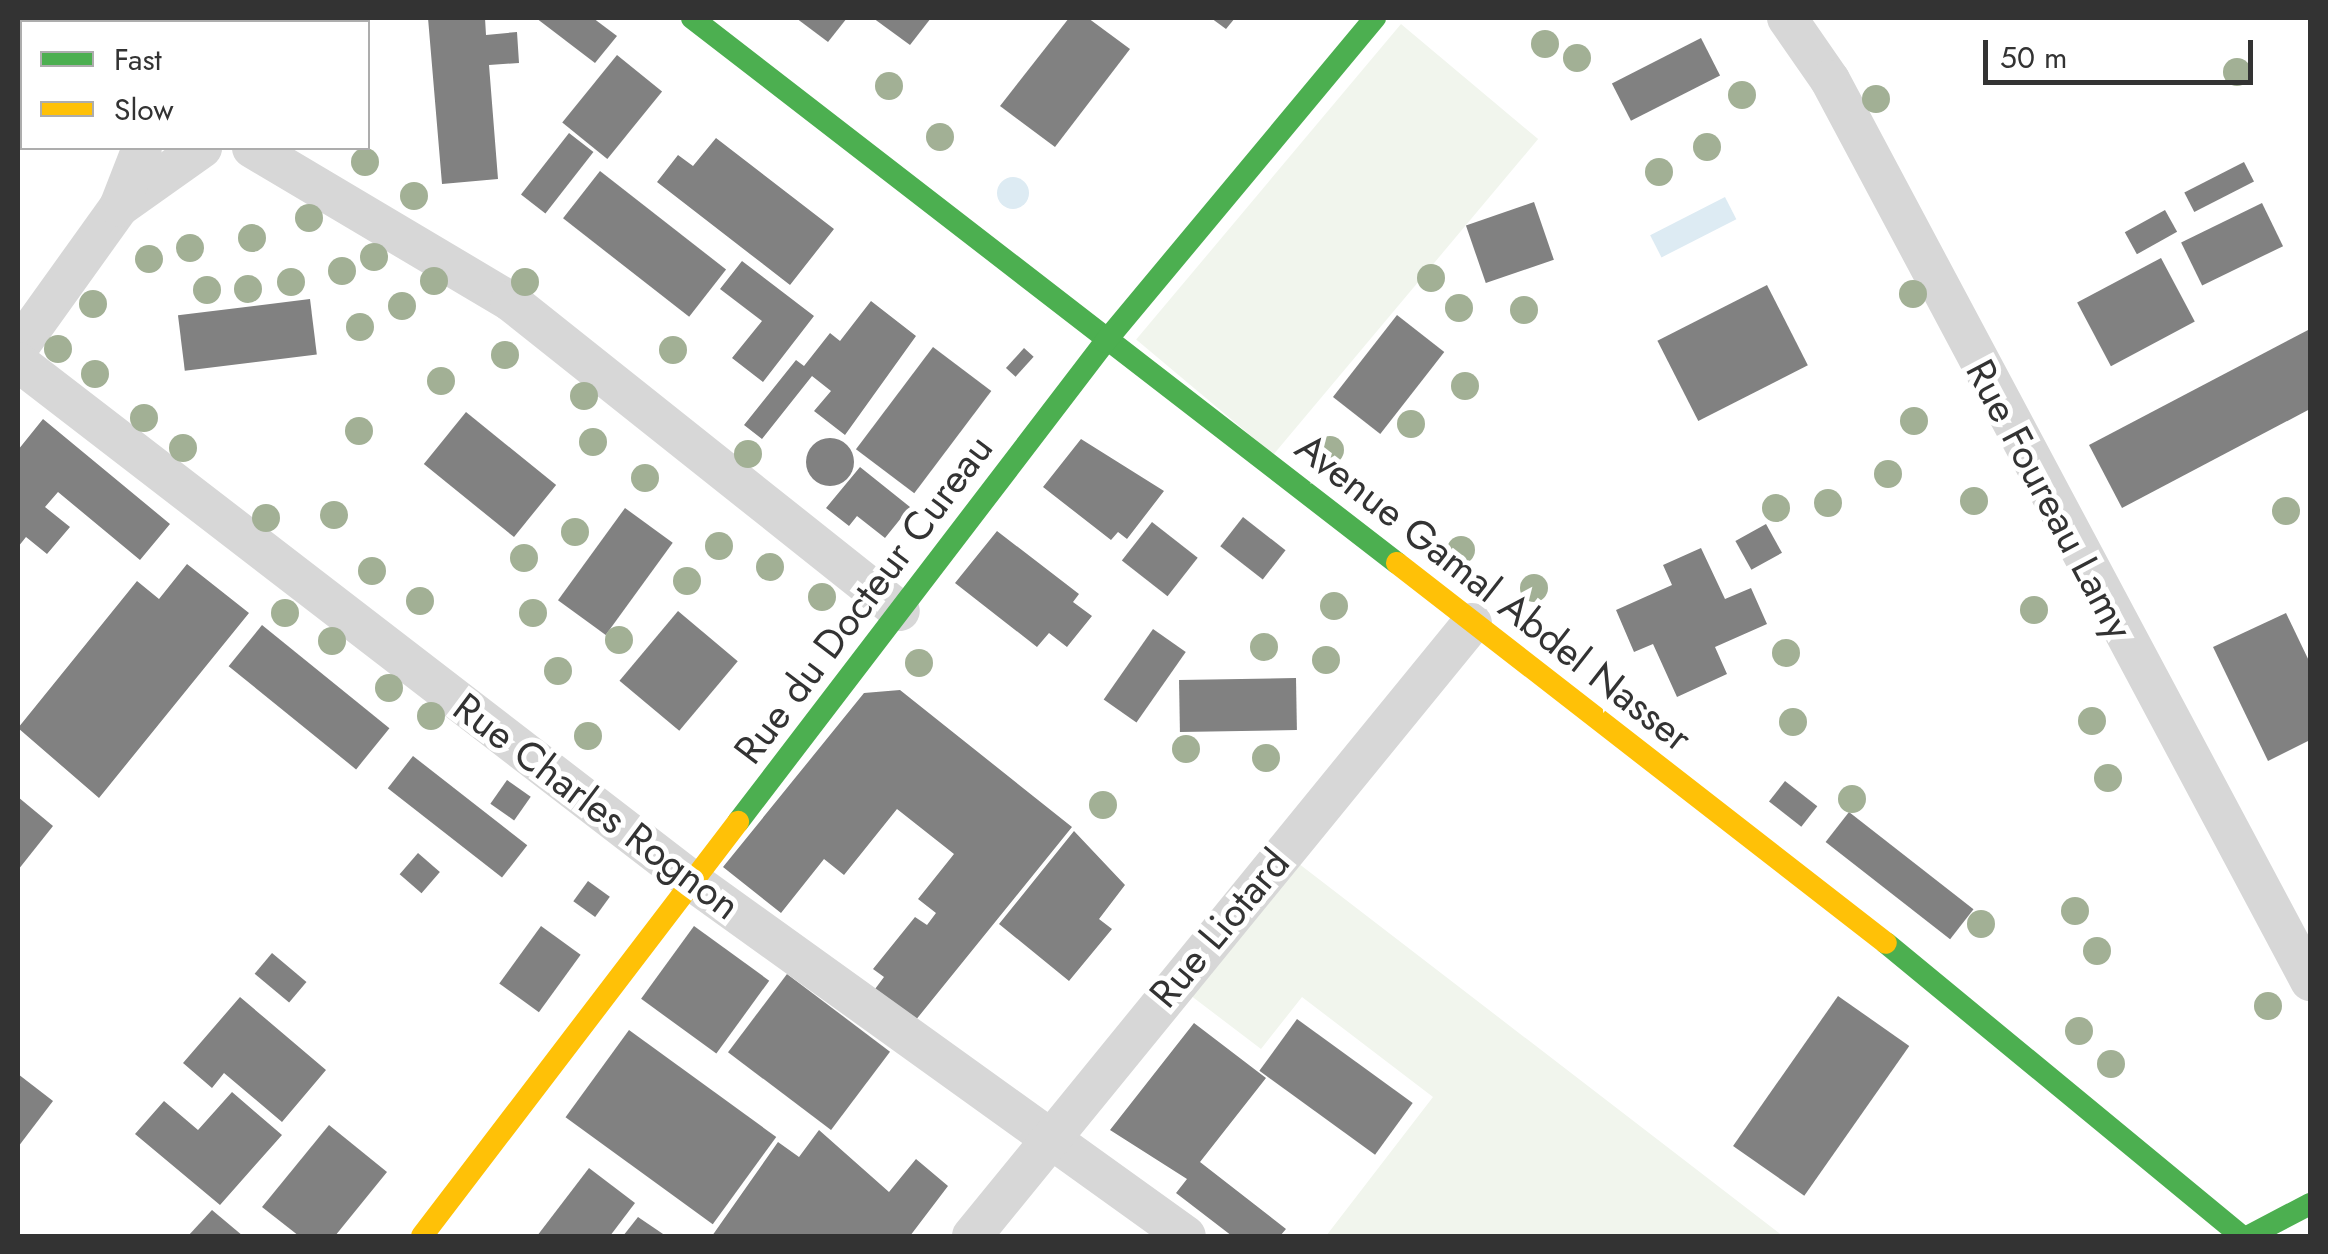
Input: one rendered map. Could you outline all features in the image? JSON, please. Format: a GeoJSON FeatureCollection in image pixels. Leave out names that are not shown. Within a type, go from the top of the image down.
{"type":"FeatureCollection","features":[{"type":"Feature","properties":{"kind":"street","name":"Avenue Gamal Abdel Nasser"},"geometry":{"type":"LineString","coordinates":[[692,18],[1104,342],[1839,905],[2245,1236]]}},
{"type":"Feature","properties":{"kind":"street","name":"Rue du Docteur Cureau"},"geometry":{"type":"LineString","coordinates":[[422,1236],[696,884],[1104,342],[1375,18]]}},
{"type":"Feature","properties":{"kind":"street","name":"Rue Foureau Lamy"},"geometry":{"type":"LineString","coordinates":[[1787,18],[1830,80],[2310,981]]}},
{"type":"Feature","properties":{"kind":"street"},"geometry":{"type":"LineString","coordinates":[[18,348],[119,207],[141,150]]}},
{"type":"Feature","properties":{"kind":"street"},"geometry":{"type":"LineString","coordinates":[[119,207],[199,150]]}},
{"type":"Feature","properties":{"kind":"street"},"geometry":{"type":"LineString","coordinates":[[255,150],[510,302],[900,612]]}},
{"type":"Feature","properties":{"kind":"street","name":"Rue Charles Rognon"},"geometry":{"type":"LineString","coordinates":[[18,362],[696,884],[1186,1236]]}},
{"type":"Feature","properties":{"kind":"street","name":"Rue Liotard"},"geometry":{"type":"LineString","coordinates":[[972,1236],[1048,1135],[1472,623]]}},
{"type":"Feature","properties":{"kind":"street"},"geometry":{"type":"LineString","coordinates":[[2245,1236],[2310,1204]]}},
{"type":"Feature","properties":{"kind":"shaded area"},"geometry":{"type":"Polygon","coordinates":[[[1401,24],[1538,139],[1273,455],[1136,340],[1401,24]]]}},
{"type":"Feature","properties":{"kind":"shaded area"},"geometry":{"type":"Polygon","coordinates":[[[1013,177],[1024,182],[1029,193],[1024,204],[1013,209],[1002,204],[997,193],[1002,182],[1013,177]]]}},
{"type":"Feature","properties":{"kind":"shaded area"},"geometry":{"type":"Polygon","coordinates":[[[1725,197],[1736,219],[1662,257],[1650,235],[1725,197]]]}},
{"type":"Feature","properties":{"kind":"shaded area"},"geometry":{"type":"Polygon","coordinates":[[[1294,860],[1783,1236],[1326,1236],[1433,1097],[1302,997],[1261,1049],[1190,995],[1294,860]]]}},
{"type":"Feature","properties":{"kind":"building"},"geometry":{"type":"Polygon","coordinates":[[[428,18],[485,18],[486,35],[517,32],[519,63],[489,65],[498,179],[442,184],[428,18]]]}},
{"type":"Feature","properties":{"kind":"building"},"geometry":{"type":"Polygon","coordinates":[[[536,18],[593,18],[617,36],[595,63],[536,18]]]}},
{"type":"Feature","properties":{"kind":"building"},"geometry":{"type":"Polygon","coordinates":[[[796,18],[847,18],[828,42],[796,18]]]}},
{"type":"Feature","properties":{"kind":"building"},"geometry":{"type":"Polygon","coordinates":[[[873,18],[931,18],[910,45],[873,18]]]}},
{"type":"Feature","properties":{"kind":"building"},"geometry":{"type":"Polygon","coordinates":[[[1069,18],[1088,18],[1130,49],[1055,147],[1000,106],[1069,18]]]}},
{"type":"Feature","properties":{"kind":"building"},"geometry":{"type":"Polygon","coordinates":[[[1211,18],[1235,18],[1226,29],[1211,18]]]}},
{"type":"Feature","properties":{"kind":"building"},"geometry":{"type":"Polygon","coordinates":[[[1701,38],[1720,75],[1631,121],[1612,83],[1701,38]]]}},
{"type":"Feature","properties":{"kind":"building"},"geometry":{"type":"Polygon","coordinates":[[[617,55],[662,92],[607,159],[562,123],[617,55]]]}},
{"type":"Feature","properties":{"kind":"building"},"geometry":{"type":"Polygon","coordinates":[[[569,133],[593,152],[545,214],[521,194],[569,133]]]}},
{"type":"Feature","properties":{"kind":"building"},"geometry":{"type":"Polygon","coordinates":[[[716,138],[834,229],[790,285],[657,182],[678,155],[693,166],[716,138]]]}},
{"type":"Feature","properties":{"kind":"building"},"geometry":{"type":"Polygon","coordinates":[[[2244,162],[2254,182],[2194,212],[2184,192],[2244,162]]]}},
{"type":"Feature","properties":{"kind":"building"},"geometry":{"type":"Polygon","coordinates":[[[600,171],[726,270],[689,317],[563,218],[600,171]]]}},
{"type":"Feature","properties":{"kind":"building"},"geometry":{"type":"Polygon","coordinates":[[[1534,202],[1554,260],[1486,283],[1466,225],[1534,202]]]}},
{"type":"Feature","properties":{"kind":"building"},"geometry":{"type":"Polygon","coordinates":[[[2262,203],[2283,246],[2202,286],[2181,242],[2262,203]]]}},
{"type":"Feature","properties":{"kind":"building"},"geometry":{"type":"Polygon","coordinates":[[[2165,210],[2177,232],[2137,254],[2125,232],[2165,210]]]}},
{"type":"Feature","properties":{"kind":"building"},"geometry":{"type":"Polygon","coordinates":[[[2161,258],[2195,322],[2111,366],[2077,303],[2161,258]]]}},
{"type":"Feature","properties":{"kind":"building"},"geometry":{"type":"Polygon","coordinates":[[[742,261],[814,316],[763,382],[732,358],[762,321],[720,289],[742,261]]]}},
{"type":"Feature","properties":{"kind":"building"},"geometry":{"type":"Polygon","coordinates":[[[1767,285],[1808,365],[1698,421],[1657,341],[1767,285]]]}},
{"type":"Feature","properties":{"kind":"building"},"geometry":{"type":"Polygon","coordinates":[[[310,299],[317,355],[185,371],[178,315],[310,299]]]}},
{"type":"Feature","properties":{"kind":"building"},"geometry":{"type":"Polygon","coordinates":[[[871,301],[916,336],[845,435],[814,411],[831,391],[812,376],[762,439],[744,425],[796,360],[804,366],[830,333],[840,341],[871,301]]]}},
{"type":"Feature","properties":{"kind":"building"},"geometry":{"type":"Polygon","coordinates":[[[1397,315],[1444,352],[1380,434],[1333,397],[1397,315]]]}},
{"type":"Feature","properties":{"kind":"building"},"geometry":{"type":"Polygon","coordinates":[[[2310,329],[2310,409],[2122,508],[2089,445],[2310,329]]]}},
{"type":"Feature","properties":{"kind":"building"},"geometry":{"type":"Polygon","coordinates":[[[933,347],[991,391],[914,493],[856,449],[933,347]]]}},
{"type":"Feature","properties":{"kind":"building"},"geometry":{"type":"Polygon","coordinates":[[[1024,348],[1034,357],[1016,377],[1006,368],[1024,348]]]}},
{"type":"Feature","properties":{"kind":"building"},"geometry":{"type":"Polygon","coordinates":[[[466,412],[556,485],[514,537],[424,464],[466,412]]]}},
{"type":"Feature","properties":{"kind":"building"},"geometry":{"type":"Polygon","coordinates":[[[43,419],[170,524],[140,560],[58,492],[45,507],[70,527],[47,554],[26,537],[18,547],[18,450],[43,419]]]}},
{"type":"Feature","properties":{"kind":"building"},"geometry":{"type":"Polygon","coordinates":[[[830,438],[847,445],[854,462],[847,479],[830,486],[813,479],[806,462],[813,445],[830,438]]]}},
{"type":"Feature","properties":{"kind":"building"},"geometry":{"type":"Polygon","coordinates":[[[1081,439],[1164,491],[1127,539],[1118,532],[1111,540],[1043,487],[1081,439]]]}},
{"type":"Feature","properties":{"kind":"building"},"geometry":{"type":"Polygon","coordinates":[[[860,467],[910,507],[885,538],[857,516],[849,526],[826,508],[860,467]]]}},
{"type":"Feature","properties":{"kind":"building"},"geometry":{"type":"Polygon","coordinates":[[[625,508],[673,543],[606,635],[558,600],[625,508]]]}},
{"type":"Feature","properties":{"kind":"building"},"geometry":{"type":"Polygon","coordinates":[[[1243,517],[1286,550],[1263,579],[1220,546],[1243,517]]]}},
{"type":"Feature","properties":{"kind":"building"},"geometry":{"type":"Polygon","coordinates":[[[1152,522],[1198,558],[1168,596],[1122,561],[1152,522]]]}},
{"type":"Feature","properties":{"kind":"building"},"geometry":{"type":"Polygon","coordinates":[[[1766,524],[1782,553],[1751,570],[1735,541],[1766,524]]]}},
{"type":"Feature","properties":{"kind":"building"},"geometry":{"type":"Polygon","coordinates":[[[997,531],[1079,594],[1073,602],[1092,616],[1067,647],[1049,633],[1037,647],[955,583],[997,531]]]}},
{"type":"Feature","properties":{"kind":"building"},"geometry":{"type":"Polygon","coordinates":[[[1701,548],[1725,599],[1751,588],[1767,624],[1715,647],[1727,674],[1677,697],[1653,644],[1634,652],[1616,610],[1672,585],[1663,565],[1701,548]]]}},
{"type":"Feature","properties":{"kind":"building"},"geometry":{"type":"Polygon","coordinates":[[[187,564],[249,613],[99,798],[18,728],[137,581],[159,599],[187,564]]]}},
{"type":"Feature","properties":{"kind":"building"},"geometry":{"type":"Polygon","coordinates":[[[678,611],[738,661],[679,731],[620,681],[678,611]]]}},
{"type":"Feature","properties":{"kind":"building"},"geometry":{"type":"Polygon","coordinates":[[[2286,613],[2310,663],[2310,740],[2268,761],[2213,647],[2286,613]]]}},
{"type":"Feature","properties":{"kind":"building"},"geometry":{"type":"Polygon","coordinates":[[[262,625],[389,728],[356,769],[229,666],[262,625]]]}},
{"type":"Feature","properties":{"kind":"building"},"geometry":{"type":"Polygon","coordinates":[[[1153,629],[1186,652],[1136,722],[1104,699],[1153,629]]]}},
{"type":"Feature","properties":{"kind":"building"},"geometry":{"type":"Polygon","coordinates":[[[1296,678],[1297,730],[1180,732],[1179,680],[1296,678]]]}},
{"type":"Feature","properties":{"kind":"building"},"geometry":{"type":"Polygon","coordinates":[[[900,690],[1072,827],[915,1021],[875,989],[884,977],[873,969],[915,917],[927,925],[936,913],[918,899],[954,854],[897,809],[844,875],[824,859],[781,913],[723,867],[864,693],[900,690]]]}},
{"type":"Feature","properties":{"kind":"building"},"geometry":{"type":"Polygon","coordinates":[[[413,756],[527,845],[502,878],[388,788],[413,756]]]}},
{"type":"Feature","properties":{"kind":"building"},"geometry":{"type":"Polygon","coordinates":[[[507,780],[531,797],[514,820],[490,804],[507,780]]]}},
{"type":"Feature","properties":{"kind":"building"},"geometry":{"type":"Polygon","coordinates":[[[1785,781],[1817,806],[1801,827],[1769,801],[1785,781]]]}},
{"type":"Feature","properties":{"kind":"building"},"geometry":{"type":"Polygon","coordinates":[[[18,797],[53,826],[18,870],[18,797]]]}},
{"type":"Feature","properties":{"kind":"building"},"geometry":{"type":"Polygon","coordinates":[[[1849,812],[1974,909],[1950,939],[1826,842],[1849,812]]]}},
{"type":"Feature","properties":{"kind":"building"},"geometry":{"type":"Polygon","coordinates":[[[1074,831],[1125,885],[1099,919],[1112,929],[1069,981],[999,924],[1074,831]]]}},
{"type":"Feature","properties":{"kind":"building"},"geometry":{"type":"Polygon","coordinates":[[[418,853],[440,872],[422,893],[400,874],[418,853]]]}},
{"type":"Feature","properties":{"kind":"building"},"geometry":{"type":"Polygon","coordinates":[[[588,881],[610,897],[595,917],[573,901],[588,881]]]}},
{"type":"Feature","properties":{"kind":"building"},"geometry":{"type":"Polygon","coordinates":[[[541,926],[581,955],[539,1012],[499,983],[541,926]]]}},
{"type":"Feature","properties":{"kind":"building"},"geometry":{"type":"Polygon","coordinates":[[[694,926],[769,981],[716,1053],[641,999],[694,926]]]}},
{"type":"Feature","properties":{"kind":"building"},"geometry":{"type":"Polygon","coordinates":[[[272,953],[306,982],[289,1003],[255,974],[272,953]]]}},
{"type":"Feature","properties":{"kind":"building"},"geometry":{"type":"Polygon","coordinates":[[[787,974],[890,1052],[831,1130],[728,1052],[787,974]]]}},
{"type":"Feature","properties":{"kind":"building"},"geometry":{"type":"Polygon","coordinates":[[[1838,996],[1909,1046],[1804,1196],[1733,1146],[1838,996]]]}},
{"type":"Feature","properties":{"kind":"building"},"geometry":{"type":"Polygon","coordinates":[[[240,997],[326,1070],[282,1122],[224,1073],[212,1088],[183,1063],[240,997]]]}},
{"type":"Feature","properties":{"kind":"building"},"geometry":{"type":"Polygon","coordinates":[[[1297,1019],[1413,1103],[1375,1155],[1259,1071],[1297,1019]]]}},
{"type":"Feature","properties":{"kind":"building"},"geometry":{"type":"Polygon","coordinates":[[[1194,1023],[1266,1078],[1200,1162],[1286,1229],[1280,1236],[1232,1236],[1176,1193],[1187,1179],[1110,1130],[1194,1023]]]}},
{"type":"Feature","properties":{"kind":"building"},"geometry":{"type":"Polygon","coordinates":[[[629,1030],[776,1137],[713,1224],[566,1117],[629,1030]]]}},
{"type":"Feature","properties":{"kind":"building"},"geometry":{"type":"Polygon","coordinates":[[[18,1074],[53,1101],[18,1147],[18,1074]]]}},
{"type":"Feature","properties":{"kind":"building"},"geometry":{"type":"Polygon","coordinates":[[[232,1092],[282,1135],[220,1205],[135,1134],[164,1101],[198,1130],[232,1092]]]}},
{"type":"Feature","properties":{"kind":"building"},"geometry":{"type":"Polygon","coordinates":[[[329,1125],[387,1172],[335,1236],[299,1236],[262,1207],[329,1125]]]}},
{"type":"Feature","properties":{"kind":"building"},"geometry":{"type":"Polygon","coordinates":[[[819,1130],[889,1192],[916,1159],[948,1186],[910,1236],[712,1236],[778,1142],[799,1157],[819,1130]]]}},
{"type":"Feature","properties":{"kind":"building"},"geometry":{"type":"Polygon","coordinates":[[[589,1168],[635,1203],[610,1236],[537,1236],[589,1168]]]}},
{"type":"Feature","properties":{"kind":"building"},"geometry":{"type":"Polygon","coordinates":[[[212,1210],[243,1236],[188,1236],[212,1210]]]}},
{"type":"Feature","properties":{"kind":"building"},"geometry":{"type":"Polygon","coordinates":[[[638,1217],[666,1236],[623,1236],[638,1217]]]}},
{"type":"Feature","properties":{"kind":"traffic: fast"},"geometry":{"type":"LineString","coordinates":[[692,18],[1397,563]]}},
{"type":"Feature","properties":{"kind":"traffic: fast"},"geometry":{"type":"LineString","coordinates":[[738,822],[1105,342],[1375,18]]}},
{"type":"Feature","properties":{"kind":"traffic: fast"},"geometry":{"type":"LineString","coordinates":[[1886,943],[2242,1236]]}},
{"type":"Feature","properties":{"kind":"traffic: fast"},"geometry":{"type":"LineString","coordinates":[[2249,1236],[2310,1204]]}},
{"type":"Feature","properties":{"kind":"traffic: slow"},"geometry":{"type":"LineString","coordinates":[[1397,563],[1886,943]]}},
{"type":"Feature","properties":{"kind":"traffic: slow"},"geometry":{"type":"LineString","coordinates":[[422,1236],[738,822]]}}]}
